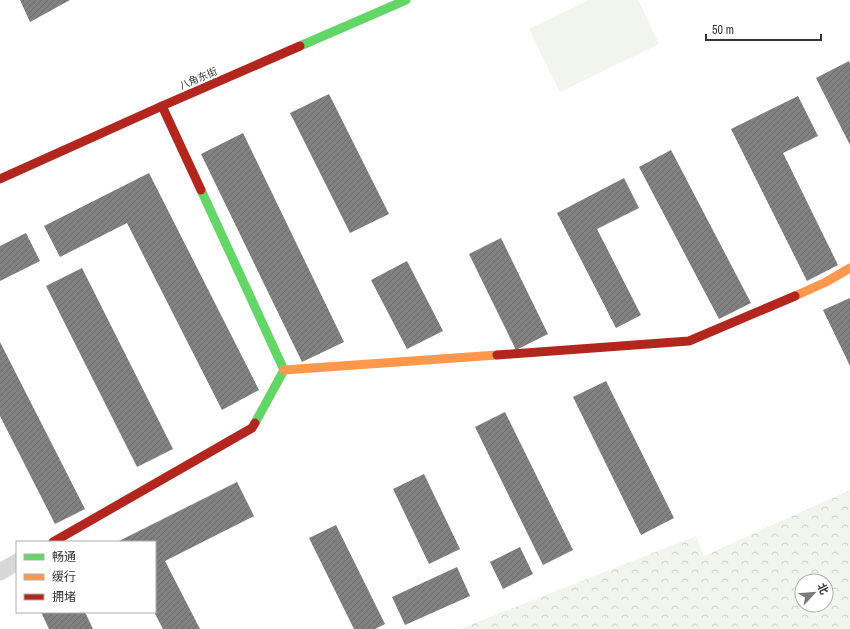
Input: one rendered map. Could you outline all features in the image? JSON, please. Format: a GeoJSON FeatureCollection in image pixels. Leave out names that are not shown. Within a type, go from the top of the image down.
{"type":"FeatureCollection","features":[{"type":"Feature","properties":{"kind":"street","name":"八角东街"},"geometry":{"type":"LineString","coordinates":[[2,178],[162,106],[406,0]]}},
{"type":"Feature","properties":{"kind":"street"},"geometry":{"type":"LineString","coordinates":[[162,106],[284,370]]}},
{"type":"Feature","properties":{"kind":"street"},"geometry":{"type":"LineString","coordinates":[[0,169],[2,178]]}},
{"type":"Feature","properties":{"kind":"street"},"geometry":{"type":"LineString","coordinates":[[284,370],[689,341],[826,282],[850,268]]}},
{"type":"Feature","properties":{"kind":"street"},"geometry":{"type":"LineString","coordinates":[[55,541],[252,428],[284,370]]}},
{"type":"Feature","properties":{"kind":"street"},"geometry":{"type":"LineString","coordinates":[[0,572],[16,563]]}},
{"type":"Feature","properties":{"kind":"green space"},"geometry":{"type":"Polygon","coordinates":[[[589,0],[638,0],[659,44],[560,92],[529,29],[589,0]]]}},
{"type":"Feature","properties":{"kind":"green space"},"geometry":{"type":"Polygon","coordinates":[[[850,490],[850,629],[460,629],[696,536],[704,556],[850,490]]]}},
{"type":"Feature","properties":{"kind":"building"},"geometry":{"type":"Polygon","coordinates":[[[20,0],[70,0],[30,22],[20,0]]]}},
{"type":"Feature","properties":{"kind":"building"},"geometry":{"type":"Polygon","coordinates":[[[849,61],[850,64],[850,145],[816,78],[849,61]]]}},
{"type":"Feature","properties":{"kind":"building"},"geometry":{"type":"Polygon","coordinates":[[[329,94],[389,214],[350,233],[290,113],[329,94]]]}},
{"type":"Feature","properties":{"kind":"building"},"geometry":{"type":"Polygon","coordinates":[[[798,96],[818,136],[783,153],[838,265],[807,281],[731,129],[798,96]]]}},
{"type":"Feature","properties":{"kind":"building"},"geometry":{"type":"Polygon","coordinates":[[[243,133],[344,342],[302,362],[201,154],[243,133]]]}},
{"type":"Feature","properties":{"kind":"building"},"geometry":{"type":"Polygon","coordinates":[[[671,150],[751,303],[719,319],[639,167],[671,150]]]}},
{"type":"Feature","properties":{"kind":"building"},"geometry":{"type":"Polygon","coordinates":[[[149,173],[259,390],[222,410],[127,223],[60,257],[44,226],[149,173]]]}},
{"type":"Feature","properties":{"kind":"building"},"geometry":{"type":"Polygon","coordinates":[[[624,178],[639,208],[597,229],[641,315],[616,328],[557,213],[624,178]]]}},
{"type":"Feature","properties":{"kind":"building"},"geometry":{"type":"Polygon","coordinates":[[[26,233],[40,261],[0,281],[0,246],[26,233]]]}},
{"type":"Feature","properties":{"kind":"building"},"geometry":{"type":"Polygon","coordinates":[[[501,238],[548,334],[516,350],[469,254],[501,238]]]}},
{"type":"Feature","properties":{"kind":"building"},"geometry":{"type":"Polygon","coordinates":[[[407,261],[443,331],[407,349],[371,280],[407,261]]]}},
{"type":"Feature","properties":{"kind":"building"},"geometry":{"type":"Polygon","coordinates":[[[82,268],[173,449],[137,467],[46,286],[82,268]]]}},
{"type":"Feature","properties":{"kind":"building"},"geometry":{"type":"Polygon","coordinates":[[[850,298],[850,366],[823,310],[850,298]]]}},
{"type":"Feature","properties":{"kind":"building"},"geometry":{"type":"Polygon","coordinates":[[[0,342],[85,509],[55,524],[0,416],[0,342]]]}},
{"type":"Feature","properties":{"kind":"building"},"geometry":{"type":"Polygon","coordinates":[[[606,381],[674,518],[641,535],[573,397],[606,381]]]}},
{"type":"Feature","properties":{"kind":"building"},"geometry":{"type":"Polygon","coordinates":[[[505,412],[573,550],[543,565],[475,427],[505,412]]]}},
{"type":"Feature","properties":{"kind":"building"},"geometry":{"type":"Polygon","coordinates":[[[424,474],[460,549],[429,564],[393,489],[424,474]]]}},
{"type":"Feature","properties":{"kind":"building"},"geometry":{"type":"Polygon","coordinates":[[[237,482],[254,516],[165,561],[200,629],[163,629],[155,613],[156,613],[156,541],[119,541],[237,482]]]}},
{"type":"Feature","properties":{"kind":"building"},"geometry":{"type":"Polygon","coordinates":[[[336,525],[385,624],[375,629],[354,629],[309,538],[336,525]]]}},
{"type":"Feature","properties":{"kind":"building"},"geometry":{"type":"Polygon","coordinates":[[[520,547],[533,574],[503,589],[490,562],[520,547]]]}},
{"type":"Feature","properties":{"kind":"building"},"geometry":{"type":"Polygon","coordinates":[[[457,567],[470,596],[405,625],[392,597],[457,567]]]}},
{"type":"Feature","properties":{"kind":"building"},"geometry":{"type":"Polygon","coordinates":[[[41,613],[85,613],[93,629],[49,629],[41,613]]]}},
{"type":"Feature","properties":{"kind":"traffic: fast"},"geometry":{"type":"LineString","coordinates":[[300,46],[406,0]]}},
{"type":"Feature","properties":{"kind":"traffic: fast"},"geometry":{"type":"LineString","coordinates":[[201,190],[284,370],[255,423]]}},
{"type":"Feature","properties":{"kind":"traffic: slow"},"geometry":{"type":"LineString","coordinates":[[795,296],[826,282],[850,268]]}},
{"type":"Feature","properties":{"kind":"traffic: slow"},"geometry":{"type":"LineString","coordinates":[[284,370],[497,355]]}},
{"type":"Feature","properties":{"kind":"traffic: jam"},"geometry":{"type":"LineString","coordinates":[[0,179],[300,46]]}},
{"type":"Feature","properties":{"kind":"traffic: jam"},"geometry":{"type":"LineString","coordinates":[[162,106],[201,190]]}},
{"type":"Feature","properties":{"kind":"traffic: jam"},"geometry":{"type":"LineString","coordinates":[[497,355],[689,341],[795,296]]}},
{"type":"Feature","properties":{"kind":"traffic: jam"},"geometry":{"type":"LineString","coordinates":[[55,541],[252,428],[255,423]]}}]}
